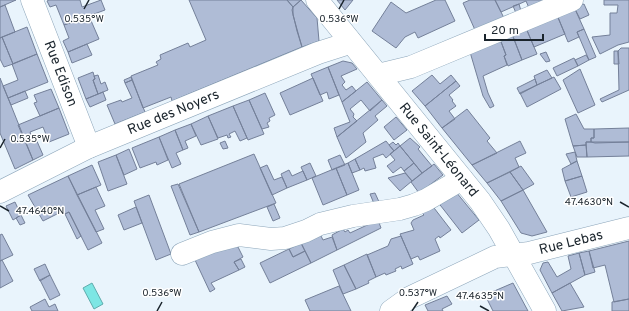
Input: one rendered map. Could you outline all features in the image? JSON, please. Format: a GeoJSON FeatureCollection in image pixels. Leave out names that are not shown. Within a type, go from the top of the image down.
{"type":"FeatureCollection","features":[{"type":"Feature","properties":{"kind":"street","name":"Rue Edison"},"geometry":{"type":"LineString","coordinates":[[32,0],[89,147]]}},
{"type":"Feature","properties":{"kind":"street","name":"Rue Saint-Léonard"},"geometry":{"type":"LineString","coordinates":[[317,0],[480,201],[499,229],[545,311]]}},
{"type":"Feature","properties":{"kind":"street"},"geometry":{"type":"LineString","coordinates":[[378,75],[411,67],[572,0]]}},
{"type":"Feature","properties":{"kind":"street","name":"Rue des Noyers"},"geometry":{"type":"LineString","coordinates":[[0,192],[89,147],[343,44],[349,40]]}},
{"type":"Feature","properties":{"kind":"street"},"geometry":{"type":"LineString","coordinates":[[182,254],[212,242],[239,235],[271,239],[285,238],[306,231],[320,224],[353,216],[400,209],[414,205],[462,178]]}},
{"type":"Feature","properties":{"kind":"street","name":"Rue Lebas"},"geometry":{"type":"LineString","coordinates":[[391,311],[408,298],[495,257],[529,253],[629,228]]}},
{"type":"Feature","properties":{"kind":"water"},"geometry":{"type":"Polygon","coordinates":[[[92,283],[103,304],[94,309],[83,288],[92,283]]]}},
{"type":"Feature","properties":{"kind":"building"},"geometry":{"type":"Polygon","coordinates":[[[0,0],[16,0],[0,7],[0,0]]]}},
{"type":"Feature","properties":{"kind":"building"},"geometry":{"type":"Polygon","coordinates":[[[80,0],[82,7],[101,0],[105,10],[64,25],[56,5],[50,7],[47,1],[80,0]]]}},
{"type":"Feature","properties":{"kind":"building"},"geometry":{"type":"Polygon","coordinates":[[[189,0],[287,0],[293,7],[293,15],[302,47],[172,101],[171,97],[143,108],[131,76],[158,65],[156,62],[161,59],[160,55],[188,43],[190,47],[206,40],[189,0]]]}},
{"type":"Feature","properties":{"kind":"building"},"geometry":{"type":"Polygon","coordinates":[[[287,0],[301,0],[293,7],[287,0]]]}},
{"type":"Feature","properties":{"kind":"building"},"geometry":{"type":"Polygon","coordinates":[[[301,0],[317,18],[319,41],[302,47],[292,10],[293,7],[301,0]]]}},
{"type":"Feature","properties":{"kind":"building"},"geometry":{"type":"Polygon","coordinates":[[[337,0],[353,0],[345,10],[337,0]]]}},
{"type":"Feature","properties":{"kind":"building"},"geometry":{"type":"Polygon","coordinates":[[[436,0],[445,0],[455,21],[418,38],[415,32],[405,37],[396,48],[372,31],[391,2],[406,13],[436,0]]]}},
{"type":"Feature","properties":{"kind":"building"},"geometry":{"type":"Polygon","coordinates":[[[470,0],[495,0],[504,18],[475,30],[463,3],[470,0]]]}},
{"type":"Feature","properties":{"kind":"building"},"geometry":{"type":"Polygon","coordinates":[[[495,0],[543,0],[543,2],[529,8],[526,1],[501,12],[495,0]]]}},
{"type":"Feature","properties":{"kind":"building"},"geometry":{"type":"Polygon","coordinates":[[[604,0],[629,0],[629,42],[618,45],[600,54],[592,37],[610,35],[610,13],[617,13],[618,5],[604,5],[604,0]]]}},
{"type":"Feature","properties":{"kind":"building"},"geometry":{"type":"Polygon","coordinates":[[[519,4],[521,11],[516,13],[513,6],[519,4]]]}},
{"type":"Feature","properties":{"kind":"building"},"geometry":{"type":"Polygon","coordinates":[[[584,4],[589,15],[580,19],[574,7],[584,4]]]}},
{"type":"Feature","properties":{"kind":"building"},"geometry":{"type":"Polygon","coordinates":[[[5,5],[15,32],[0,38],[0,7],[5,5]]]}},
{"type":"Feature","properties":{"kind":"building"},"geometry":{"type":"Polygon","coordinates":[[[574,7],[584,29],[577,32],[579,37],[568,42],[557,15],[574,7]]]}},
{"type":"Feature","properties":{"kind":"building"},"geometry":{"type":"Polygon","coordinates":[[[557,15],[565,34],[534,47],[526,28],[557,15]]]}},
{"type":"Feature","properties":{"kind":"building"},"geometry":{"type":"Polygon","coordinates":[[[89,16],[99,39],[68,52],[63,41],[69,38],[64,25],[89,16]]]}},
{"type":"Feature","properties":{"kind":"building"},"geometry":{"type":"Polygon","coordinates":[[[27,27],[37,54],[13,64],[2,37],[27,27]]]}},
{"type":"Feature","properties":{"kind":"building"},"geometry":{"type":"Polygon","coordinates":[[[526,28],[537,54],[522,60],[512,34],[526,28]]]}},
{"type":"Feature","properties":{"kind":"building"},"geometry":{"type":"Polygon","coordinates":[[[584,29],[596,57],[589,60],[577,32],[584,29]]]}},
{"type":"Feature","properties":{"kind":"building"},"geometry":{"type":"Polygon","coordinates":[[[512,34],[522,60],[508,66],[504,56],[506,55],[500,39],[512,34]]]}},
{"type":"Feature","properties":{"kind":"building"},"geometry":{"type":"Polygon","coordinates":[[[2,37],[13,64],[4,67],[0,59],[0,38],[2,37]]]}},
{"type":"Feature","properties":{"kind":"building"},"geometry":{"type":"Polygon","coordinates":[[[500,39],[506,55],[504,56],[507,65],[483,76],[494,106],[490,108],[483,96],[470,52],[500,39]]]}},
{"type":"Feature","properties":{"kind":"building"},"geometry":{"type":"Polygon","coordinates":[[[87,44],[92,55],[72,63],[68,52],[87,44]]]}},
{"type":"Feature","properties":{"kind":"building"},"geometry":{"type":"Polygon","coordinates":[[[621,48],[629,48],[629,90],[602,102],[600,99],[619,90],[618,51],[621,48]]]}},
{"type":"Feature","properties":{"kind":"building"},"geometry":{"type":"Polygon","coordinates":[[[614,51],[618,51],[619,64],[614,64],[614,51]]]}},
{"type":"Feature","properties":{"kind":"building"},"geometry":{"type":"Polygon","coordinates":[[[546,52],[550,61],[546,62],[540,54],[546,52]]]}},
{"type":"Feature","properties":{"kind":"building"},"geometry":{"type":"Polygon","coordinates":[[[37,54],[48,82],[8,98],[3,86],[18,80],[12,64],[37,54]]]}},
{"type":"Feature","properties":{"kind":"building"},"geometry":{"type":"Polygon","coordinates":[[[586,55],[589,60],[578,66],[575,60],[586,55]]]}},
{"type":"Feature","properties":{"kind":"building"},"geometry":{"type":"Polygon","coordinates":[[[574,58],[578,66],[557,76],[553,68],[574,58]]]}},
{"type":"Feature","properties":{"kind":"building"},"geometry":{"type":"Polygon","coordinates":[[[343,61],[352,63],[357,69],[341,76],[345,82],[342,85],[346,90],[352,86],[356,91],[342,102],[328,67],[343,61]]]}},
{"type":"Feature","properties":{"kind":"building"},"geometry":{"type":"Polygon","coordinates":[[[328,67],[339,95],[329,99],[327,92],[320,95],[311,74],[328,67]]]}},
{"type":"Feature","properties":{"kind":"building"},"geometry":{"type":"Polygon","coordinates":[[[580,69],[595,105],[578,113],[563,80],[580,69]]]}},
{"type":"Feature","properties":{"kind":"building"},"geometry":{"type":"Polygon","coordinates":[[[547,70],[552,78],[537,85],[534,76],[547,70]]]}},
{"type":"Feature","properties":{"kind":"building"},"geometry":{"type":"Polygon","coordinates":[[[93,72],[95,79],[93,80],[98,94],[86,99],[78,78],[93,72]]]}},
{"type":"Feature","properties":{"kind":"building"},"geometry":{"type":"Polygon","coordinates":[[[98,75],[101,84],[105,82],[108,90],[98,94],[93,80],[95,79],[94,76],[98,75]]]}},
{"type":"Feature","properties":{"kind":"building"},"geometry":{"type":"Polygon","coordinates":[[[432,75],[440,84],[451,75],[456,81],[425,106],[412,91],[432,75]]]}},
{"type":"Feature","properties":{"kind":"building"},"geometry":{"type":"Polygon","coordinates":[[[131,77],[132,80],[125,83],[124,80],[131,77]]]}},
{"type":"Feature","properties":{"kind":"building"},"geometry":{"type":"Polygon","coordinates":[[[554,77],[561,89],[527,107],[520,93],[554,77]]]}},
{"type":"Feature","properties":{"kind":"building"},"geometry":{"type":"Polygon","coordinates":[[[0,78],[33,160],[15,169],[0,133],[0,78]]]}},
{"type":"Feature","properties":{"kind":"building"},"geometry":{"type":"Polygon","coordinates":[[[313,78],[323,101],[290,115],[280,93],[313,78]]]}},
{"type":"Feature","properties":{"kind":"building"},"geometry":{"type":"Polygon","coordinates":[[[535,79],[537,85],[520,94],[517,88],[535,79]]]}},
{"type":"Feature","properties":{"kind":"building"},"geometry":{"type":"Polygon","coordinates":[[[132,80],[145,112],[115,124],[107,105],[132,98],[125,83],[132,80]]]}},
{"type":"Feature","properties":{"kind":"building"},"geometry":{"type":"Polygon","coordinates":[[[456,81],[460,86],[449,95],[456,106],[449,111],[455,119],[442,128],[425,106],[456,81]]]}},
{"type":"Feature","properties":{"kind":"building"},"geometry":{"type":"Polygon","coordinates":[[[367,82],[382,100],[370,111],[361,100],[350,109],[354,114],[353,117],[357,121],[337,137],[334,128],[350,122],[342,102],[367,82]]]}},
{"type":"Feature","properties":{"kind":"building"},"geometry":{"type":"Polygon","coordinates":[[[51,89],[59,108],[40,116],[34,103],[37,102],[34,95],[51,89]]]}},
{"type":"Feature","properties":{"kind":"building"},"geometry":{"type":"Polygon","coordinates":[[[25,91],[28,98],[11,105],[8,98],[25,91]]]}},
{"type":"Feature","properties":{"kind":"building"},"geometry":{"type":"Polygon","coordinates":[[[103,92],[106,100],[90,107],[86,99],[103,92]]]}},
{"type":"Feature","properties":{"kind":"building"},"geometry":{"type":"Polygon","coordinates":[[[265,93],[275,115],[269,118],[270,121],[267,123],[269,127],[262,129],[249,100],[265,93]]]}},
{"type":"Feature","properties":{"kind":"building"},"geometry":{"type":"Polygon","coordinates":[[[249,100],[264,134],[248,140],[233,106],[249,100]]]}},
{"type":"Feature","properties":{"kind":"building"},"geometry":{"type":"Polygon","coordinates":[[[382,100],[387,106],[375,116],[378,120],[363,133],[366,142],[346,158],[337,137],[382,100]]]}},
{"type":"Feature","properties":{"kind":"building"},"geometry":{"type":"Polygon","coordinates":[[[233,106],[247,138],[240,141],[235,131],[229,134],[231,137],[228,138],[227,135],[218,138],[208,116],[233,106]]]}},
{"type":"Feature","properties":{"kind":"building"},"geometry":{"type":"Polygon","coordinates":[[[59,108],[69,134],[49,142],[43,127],[30,132],[33,140],[36,139],[43,155],[33,160],[18,125],[59,108]]]}},
{"type":"Feature","properties":{"kind":"building"},"geometry":{"type":"Polygon","coordinates":[[[467,109],[490,138],[487,141],[497,153],[472,165],[442,128],[467,109]]]}},
{"type":"Feature","properties":{"kind":"building"},"geometry":{"type":"Polygon","coordinates":[[[576,114],[584,129],[594,129],[594,138],[591,138],[591,142],[586,142],[586,145],[573,146],[565,119],[576,114]]]}},
{"type":"Feature","properties":{"kind":"building"},"geometry":{"type":"Polygon","coordinates":[[[208,116],[218,139],[201,145],[191,124],[208,116]]]}},
{"type":"Feature","properties":{"kind":"building"},"geometry":{"type":"Polygon","coordinates":[[[396,117],[407,130],[394,140],[384,127],[396,117]]]}},
{"type":"Feature","properties":{"kind":"building"},"geometry":{"type":"Polygon","coordinates":[[[191,124],[196,136],[185,141],[188,148],[183,150],[175,130],[191,124]]]}},
{"type":"Feature","properties":{"kind":"building"},"geometry":{"type":"Polygon","coordinates":[[[629,128],[629,142],[591,142],[591,138],[594,138],[594,129],[629,128]]]}},
{"type":"Feature","properties":{"kind":"building"},"geometry":{"type":"Polygon","coordinates":[[[175,130],[183,150],[176,153],[181,164],[172,168],[159,137],[175,130]]]}},
{"type":"Feature","properties":{"kind":"building"},"geometry":{"type":"Polygon","coordinates":[[[159,137],[168,160],[157,165],[156,162],[140,168],[132,148],[159,137]]]}},
{"type":"Feature","properties":{"kind":"building"},"geometry":{"type":"Polygon","coordinates":[[[410,138],[420,147],[418,149],[432,166],[422,173],[400,146],[410,138]]]}},
{"type":"Feature","properties":{"kind":"building"},"geometry":{"type":"Polygon","coordinates":[[[225,141],[228,148],[223,149],[220,143],[225,141]]]}},
{"type":"Feature","properties":{"kind":"building"},"geometry":{"type":"Polygon","coordinates":[[[386,141],[394,151],[386,158],[383,154],[373,158],[376,168],[365,171],[364,168],[360,170],[355,159],[386,141]]]}},
{"type":"Feature","properties":{"kind":"building"},"geometry":{"type":"Polygon","coordinates":[[[520,141],[526,153],[515,158],[519,167],[487,183],[472,165],[520,141]]]}},
{"type":"Feature","properties":{"kind":"building"},"geometry":{"type":"Polygon","coordinates":[[[393,142],[396,145],[398,143],[400,146],[394,151],[389,145],[393,142]]]}},
{"type":"Feature","properties":{"kind":"building"},"geometry":{"type":"Polygon","coordinates":[[[586,142],[629,142],[629,156],[587,157],[586,142]]]}},
{"type":"Feature","properties":{"kind":"building"},"geometry":{"type":"Polygon","coordinates":[[[586,145],[587,157],[577,157],[573,146],[586,145]]]}},
{"type":"Feature","properties":{"kind":"building"},"geometry":{"type":"Polygon","coordinates":[[[400,146],[414,163],[404,171],[401,167],[393,173],[387,166],[395,160],[390,154],[400,146]]]}},
{"type":"Feature","properties":{"kind":"building"},"geometry":{"type":"Polygon","coordinates":[[[129,149],[137,169],[124,175],[116,155],[129,149]]]}},
{"type":"Feature","properties":{"kind":"building"},"geometry":{"type":"Polygon","coordinates":[[[575,152],[577,161],[571,164],[566,154],[575,152]]]}},
{"type":"Feature","properties":{"kind":"building"},"geometry":{"type":"Polygon","coordinates":[[[254,154],[276,203],[199,232],[179,184],[254,154]]]}},
{"type":"Feature","properties":{"kind":"building"},"geometry":{"type":"Polygon","coordinates":[[[116,155],[127,184],[108,191],[98,162],[116,155]]]}},
{"type":"Feature","properties":{"kind":"building"},"geometry":{"type":"Polygon","coordinates":[[[340,155],[345,165],[332,170],[328,160],[340,155]]]}},
{"type":"Feature","properties":{"kind":"building"},"geometry":{"type":"Polygon","coordinates":[[[355,159],[360,170],[352,173],[348,163],[355,159]]]}},
{"type":"Feature","properties":{"kind":"building"},"geometry":{"type":"Polygon","coordinates":[[[577,161],[582,176],[565,181],[562,169],[577,161]]]}},
{"type":"Feature","properties":{"kind":"building"},"geometry":{"type":"Polygon","coordinates":[[[310,163],[316,176],[307,180],[301,167],[310,163]]]}},
{"type":"Feature","properties":{"kind":"building"},"geometry":{"type":"Polygon","coordinates":[[[348,163],[359,190],[347,195],[336,168],[348,163]]]}},
{"type":"Feature","properties":{"kind":"building"},"geometry":{"type":"Polygon","coordinates":[[[414,163],[422,173],[412,181],[404,171],[414,163]]]}},
{"type":"Feature","properties":{"kind":"building"},"geometry":{"type":"Polygon","coordinates":[[[434,164],[443,175],[419,193],[411,182],[434,164]]]}},
{"type":"Feature","properties":{"kind":"building"},"geometry":{"type":"Polygon","coordinates":[[[92,165],[101,185],[77,195],[68,176],[92,165]]]}},
{"type":"Feature","properties":{"kind":"building"},"geometry":{"type":"Polygon","coordinates":[[[267,165],[274,180],[282,177],[287,188],[272,195],[260,168],[267,165]]]}},
{"type":"Feature","properties":{"kind":"building"},"geometry":{"type":"Polygon","coordinates":[[[521,166],[534,184],[523,190],[510,172],[521,166]]]}},
{"type":"Feature","properties":{"kind":"building"},"geometry":{"type":"Polygon","coordinates":[[[336,168],[347,195],[323,205],[312,178],[336,168]]]}},
{"type":"Feature","properties":{"kind":"building"},"geometry":{"type":"Polygon","coordinates":[[[289,170],[292,176],[303,171],[307,180],[287,188],[281,174],[289,170]]]}},
{"type":"Feature","properties":{"kind":"building"},"geometry":{"type":"Polygon","coordinates":[[[510,172],[523,190],[501,201],[487,183],[510,172]]]}},
{"type":"Feature","properties":{"kind":"building"},"geometry":{"type":"Polygon","coordinates":[[[405,173],[412,181],[400,191],[388,178],[405,173]]]}},
{"type":"Feature","properties":{"kind":"building"},"geometry":{"type":"Polygon","coordinates":[[[68,176],[102,243],[88,250],[69,212],[65,214],[61,212],[43,221],[28,195],[68,176]]]}},
{"type":"Feature","properties":{"kind":"building"},"geometry":{"type":"Polygon","coordinates":[[[582,176],[587,192],[571,197],[565,181],[582,176]]]}},
{"type":"Feature","properties":{"kind":"building"},"geometry":{"type":"Polygon","coordinates":[[[178,184],[199,232],[190,235],[171,186],[178,184]]]}},
{"type":"Feature","properties":{"kind":"building"},"geometry":{"type":"Polygon","coordinates":[[[96,187],[105,206],[95,210],[104,229],[96,232],[77,195],[96,187]]]}},
{"type":"Feature","properties":{"kind":"building"},"geometry":{"type":"Polygon","coordinates":[[[523,190],[547,232],[532,236],[521,233],[501,201],[523,190]]]}},
{"type":"Feature","properties":{"kind":"building"},"geometry":{"type":"Polygon","coordinates":[[[456,192],[479,220],[462,233],[437,201],[456,192]]]}},
{"type":"Feature","properties":{"kind":"building"},"geometry":{"type":"Polygon","coordinates":[[[375,193],[380,204],[375,206],[370,194],[375,193]]]}},
{"type":"Feature","properties":{"kind":"building"},"geometry":{"type":"Polygon","coordinates":[[[149,195],[171,254],[156,260],[134,201],[149,195]]]}},
{"type":"Feature","properties":{"kind":"building"},"geometry":{"type":"Polygon","coordinates":[[[15,202],[21,215],[13,220],[6,206],[15,202]]]}},
{"type":"Feature","properties":{"kind":"building"},"geometry":{"type":"Polygon","coordinates":[[[274,204],[280,218],[273,221],[267,207],[274,204]]]}},
{"type":"Feature","properties":{"kind":"building"},"geometry":{"type":"Polygon","coordinates":[[[431,204],[451,230],[440,238],[439,236],[435,239],[440,251],[420,260],[418,256],[411,259],[400,234],[414,230],[411,223],[413,220],[424,215],[419,210],[431,204]]]}},
{"type":"Feature","properties":{"kind":"building"},"geometry":{"type":"Polygon","coordinates":[[[136,207],[142,223],[124,230],[118,215],[136,207]]]}},
{"type":"Feature","properties":{"kind":"building"},"geometry":{"type":"Polygon","coordinates":[[[69,212],[81,236],[77,239],[65,214],[69,212]]]}},
{"type":"Feature","properties":{"kind":"building"},"geometry":{"type":"Polygon","coordinates":[[[21,215],[25,223],[20,225],[16,218],[21,215]]]}},
{"type":"Feature","properties":{"kind":"building"},"geometry":{"type":"Polygon","coordinates":[[[378,220],[381,228],[337,250],[332,235],[343,229],[345,232],[348,230],[350,233],[378,220]]]}},
{"type":"Feature","properties":{"kind":"building"},"geometry":{"type":"Polygon","coordinates":[[[2,234],[13,255],[0,261],[0,235],[2,234]]]}},
{"type":"Feature","properties":{"kind":"building"},"geometry":{"type":"Polygon","coordinates":[[[320,234],[323,240],[332,237],[337,250],[311,263],[301,243],[320,234]]]}},
{"type":"Feature","properties":{"kind":"building"},"geometry":{"type":"Polygon","coordinates":[[[401,236],[413,264],[402,269],[401,266],[395,269],[396,271],[386,275],[385,273],[376,277],[367,255],[388,246],[391,239],[401,236]]]}},
{"type":"Feature","properties":{"kind":"building"},"geometry":{"type":"Polygon","coordinates":[[[629,241],[629,299],[614,302],[605,265],[593,268],[589,251],[629,241]]]}},
{"type":"Feature","properties":{"kind":"building"},"geometry":{"type":"Polygon","coordinates":[[[301,243],[305,251],[293,257],[289,249],[301,243]]]}},
{"type":"Feature","properties":{"kind":"building"},"geometry":{"type":"Polygon","coordinates":[[[229,244],[238,247],[243,257],[234,262],[239,270],[211,283],[215,289],[210,292],[195,260],[229,244]]]}},
{"type":"Feature","properties":{"kind":"building"},"geometry":{"type":"Polygon","coordinates":[[[289,249],[293,257],[305,251],[311,263],[270,283],[260,263],[289,249]]]}},
{"type":"Feature","properties":{"kind":"building"},"geometry":{"type":"Polygon","coordinates":[[[589,251],[595,272],[585,275],[579,253],[589,251]]]}},
{"type":"Feature","properties":{"kind":"building"},"geometry":{"type":"Polygon","coordinates":[[[579,253],[585,275],[552,293],[540,270],[543,263],[548,262],[557,277],[571,269],[568,256],[579,253]]]}},
{"type":"Feature","properties":{"kind":"building"},"geometry":{"type":"Polygon","coordinates":[[[367,254],[376,277],[368,281],[369,283],[356,289],[344,265],[367,254]]]}},
{"type":"Feature","properties":{"kind":"building"},"geometry":{"type":"Polygon","coordinates":[[[241,259],[245,267],[239,270],[234,262],[241,259]]]}},
{"type":"Feature","properties":{"kind":"building"},"geometry":{"type":"Polygon","coordinates":[[[2,260],[13,281],[0,288],[0,261],[2,260]]]}},
{"type":"Feature","properties":{"kind":"building"},"geometry":{"type":"Polygon","coordinates":[[[45,264],[50,275],[40,281],[34,269],[45,264]]]}},
{"type":"Feature","properties":{"kind":"building"},"geometry":{"type":"Polygon","coordinates":[[[344,265],[356,289],[343,294],[333,270],[344,265]]]}},
{"type":"Feature","properties":{"kind":"building"},"geometry":{"type":"Polygon","coordinates":[[[50,275],[60,295],[50,300],[40,280],[50,275]]]}},
{"type":"Feature","properties":{"kind":"building"},"geometry":{"type":"Polygon","coordinates":[[[513,283],[528,311],[493,311],[485,295],[513,283]]]}},
{"type":"Feature","properties":{"kind":"building"},"geometry":{"type":"Polygon","coordinates":[[[570,283],[584,307],[562,311],[552,293],[570,283]]]}},
{"type":"Feature","properties":{"kind":"building"},"geometry":{"type":"Polygon","coordinates":[[[339,286],[351,311],[310,311],[305,300],[339,286]]]}},
{"type":"Feature","properties":{"kind":"building"},"geometry":{"type":"Polygon","coordinates":[[[447,296],[452,304],[442,309],[443,311],[428,311],[425,305],[447,296]]]}},
{"type":"Feature","properties":{"kind":"building"},"geometry":{"type":"Polygon","coordinates":[[[45,299],[49,307],[55,304],[58,311],[32,311],[30,307],[45,299]]]}},
{"type":"Feature","properties":{"kind":"building"},"geometry":{"type":"Polygon","coordinates":[[[629,299],[629,311],[612,311],[612,302],[629,299]]]}}]}
